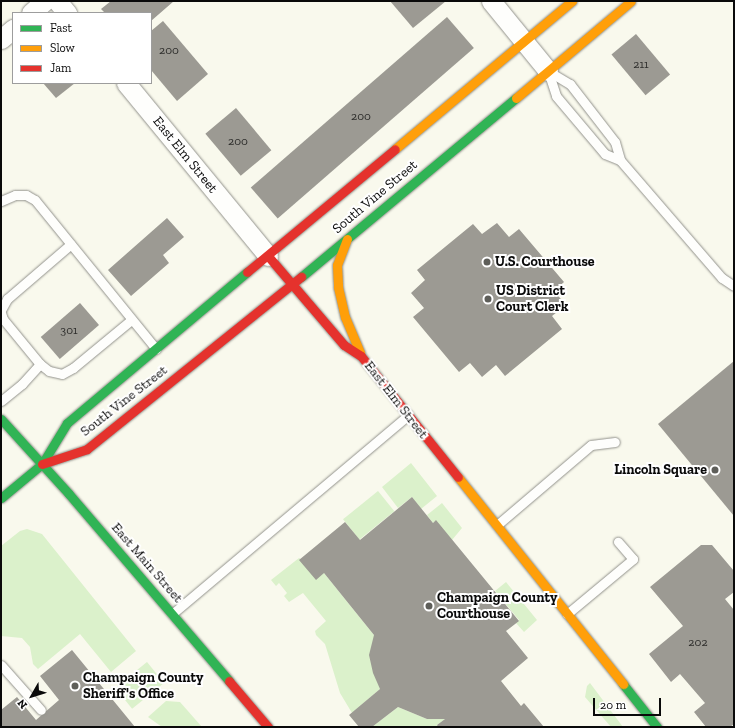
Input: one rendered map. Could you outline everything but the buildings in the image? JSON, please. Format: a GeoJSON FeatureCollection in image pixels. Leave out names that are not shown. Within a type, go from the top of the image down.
{"type":"FeatureCollection","features":[{"type":"Feature","properties":{"kind":"main road","name":"South Vine Street"},"geometry":{"type":"LineString","coordinates":[[42,464],[67,423],[157,350],[572,1]]}},
{"type":"Feature","properties":{"kind":"main road","name":"South Vine Street"},"geometry":{"type":"LineString","coordinates":[[42,464],[87,449],[347,239],[631,1]]}},
{"type":"Feature","properties":{"kind":"main road"},"geometry":{"type":"LineString","coordinates":[[347,239],[338,265],[340,297],[345,317],[361,356]]}},
{"type":"Feature","properties":{"kind":"main road","name":"East Elm Street"},"geometry":{"type":"LineString","coordinates":[[268,256],[344,345],[361,356],[657,727]]}},
{"type":"Feature","properties":{"kind":"main road","name":"East Main Street"},"geometry":{"type":"LineString","coordinates":[[1,419],[42,464],[268,727]]}},
{"type":"Feature","properties":{"kind":"main road"},"geometry":{"type":"LineString","coordinates":[[1,498],[42,464]]}},
{"type":"Feature","properties":{"kind":"street"},"geometry":{"type":"LineString","coordinates":[[32,12],[45,1]]}},
{"type":"Feature","properties":{"kind":"street"},"geometry":{"type":"LineString","coordinates":[[57,1],[66,12]]}},
{"type":"Feature","properties":{"kind":"street"},"geometry":{"type":"LineString","coordinates":[[491,1],[548,71]]}},
{"type":"Feature","properties":{"kind":"street"},"geometry":{"type":"LineString","coordinates":[[1,39],[12,30]]}},
{"type":"Feature","properties":{"kind":"street","name":"East Elm Street"},"geometry":{"type":"LineString","coordinates":[[127,84],[268,256]]}},
{"type":"Feature","properties":{"kind":"lane"},"geometry":{"type":"LineString","coordinates":[[548,71],[556,96],[605,154],[620,160]]}},
{"type":"Feature","properties":{"kind":"lane"},"geometry":{"type":"LineString","coordinates":[[548,71],[570,84],[615,142],[620,160],[722,278],[734,286]]}},
{"type":"Feature","properties":{"kind":"lane"},"geometry":{"type":"LineString","coordinates":[[1,201],[15,195],[26,195],[35,200],[157,350]]}},
{"type":"Feature","properties":{"kind":"lane"},"geometry":{"type":"LineString","coordinates":[[1,310],[7,299],[71,244]]}},
{"type":"Feature","properties":{"kind":"lane"},"geometry":{"type":"LineString","coordinates":[[1,313],[2,319],[40,364],[49,371],[62,374],[73,368],[132,320]]}},
{"type":"Feature","properties":{"kind":"lane"},"geometry":{"type":"LineString","coordinates":[[1,401],[22,384],[40,364]]}},
{"type":"Feature","properties":{"kind":"lane"},"geometry":{"type":"LineString","coordinates":[[172,614],[408,415]]}},
{"type":"Feature","properties":{"kind":"lane"},"geometry":{"type":"LineString","coordinates":[[497,525],[591,445],[615,442]]}},
{"type":"Feature","properties":{"kind":"lane"},"geometry":{"type":"LineString","coordinates":[[568,614],[633,559],[618,542]]}},
{"type":"Feature","properties":{"kind":"lane"},"geometry":{"type":"LineString","coordinates":[[1,665],[41,710]]}},
{"type":"Feature","properties":{"kind":"green space"},"geometry":{"type":"Polygon","coordinates":[[[411,463],[437,496],[421,509],[412,497],[398,508],[382,487],[411,463]]]}},
{"type":"Feature","properties":{"kind":"green space"},"geometry":{"type":"Polygon","coordinates":[[[378,491],[394,511],[359,540],[343,519],[378,491]]]}},
{"type":"Feature","properties":{"kind":"green space"},"geometry":{"type":"Polygon","coordinates":[[[442,503],[462,528],[452,540],[436,521],[433,523],[427,515],[442,503]]]}},
{"type":"Feature","properties":{"kind":"green space"},"geometry":{"type":"Polygon","coordinates":[[[27,529],[42,534],[136,651],[111,672],[80,634],[38,669],[33,664],[30,647],[22,638],[1,636],[1,546],[20,531],[27,529]]]}},
{"type":"Feature","properties":{"kind":"green space"},"geometry":{"type":"Polygon","coordinates":[[[299,558],[324,573],[374,635],[380,689],[352,713],[340,693],[325,644],[316,635],[315,631],[326,621],[303,593],[289,602],[284,596],[287,593],[279,583],[276,586],[271,580],[299,558]]]}},
{"type":"Feature","properties":{"kind":"green space"},"geometry":{"type":"Polygon","coordinates":[[[506,582],[537,620],[524,632],[516,623],[519,620],[495,591],[506,582]]]}},
{"type":"Feature","properties":{"kind":"green space"},"geometry":{"type":"Polygon","coordinates":[[[147,662],[164,683],[132,709],[115,688],[147,662]]]}},
{"type":"Feature","properties":{"kind":"green space"},"geometry":{"type":"Polygon","coordinates":[[[590,683],[623,727],[611,727],[585,697],[587,686],[590,683]]]}},
{"type":"Feature","properties":{"kind":"green space"},"geometry":{"type":"Polygon","coordinates":[[[166,701],[180,702],[202,727],[162,727],[148,717],[166,701]]]}},
{"type":"Feature","properties":{"kind":"green space"},"geometry":{"type":"Polygon","coordinates":[[[398,707],[427,719],[445,719],[437,725],[438,727],[372,727],[398,707]]]}},
{"type":"Feature","properties":{"kind":"traffic: fast"},"geometry":{"type":"LineString","coordinates":[[301,277],[516,98]]}},
{"type":"Feature","properties":{"kind":"traffic: fast"},"geometry":{"type":"LineString","coordinates":[[1,498],[42,464],[67,423],[247,272]]}},
{"type":"Feature","properties":{"kind":"traffic: fast"},"geometry":{"type":"LineString","coordinates":[[1,419],[69,494],[229,681]]}},
{"type":"Feature","properties":{"kind":"traffic: fast"},"geometry":{"type":"LineString","coordinates":[[623,684],[657,727]]}},
{"type":"Feature","properties":{"kind":"traffic: slow"},"geometry":{"type":"LineString","coordinates":[[395,149],[572,1]]}},
{"type":"Feature","properties":{"kind":"traffic: slow"},"geometry":{"type":"LineString","coordinates":[[516,98],[631,1]]}},
{"type":"Feature","properties":{"kind":"traffic: slow"},"geometry":{"type":"LineString","coordinates":[[347,239],[337,265],[338,287],[345,317],[360,353]]}},
{"type":"Feature","properties":{"kind":"traffic: slow"},"geometry":{"type":"LineString","coordinates":[[458,477],[623,684]]}},
{"type":"Feature","properties":{"kind":"traffic: jam"},"geometry":{"type":"LineString","coordinates":[[247,272],[395,149]]}},
{"type":"Feature","properties":{"kind":"traffic: jam"},"geometry":{"type":"LineString","coordinates":[[268,256],[344,345],[361,356],[458,477]]}},
{"type":"Feature","properties":{"kind":"traffic: jam"},"geometry":{"type":"LineString","coordinates":[[42,464],[87,449],[301,277]]}},
{"type":"Feature","properties":{"kind":"traffic: jam"},"geometry":{"type":"LineString","coordinates":[[229,681],[268,727]]}},
{"type":"Feature","properties":{"kind":"place","name":"U.S. Courthouse"},"geometry":{"type":"Point","coordinates":[487,262]}},
{"type":"Feature","properties":{"kind":"place","name":"US District Court Clerk"},"geometry":{"type":"Point","coordinates":[488,299]}},
{"type":"Feature","properties":{"kind":"place","name":"Lincoln Square"},"geometry":{"type":"Point","coordinates":[715,470]}},
{"type":"Feature","properties":{"kind":"place","name":"Champaign County Courthouse"},"geometry":{"type":"Point","coordinates":[429,606]}},
{"type":"Feature","properties":{"kind":"place","name":"Champaign County Sheriff's Office"},"geometry":{"type":"Point","coordinates":[75,686]}}]}
